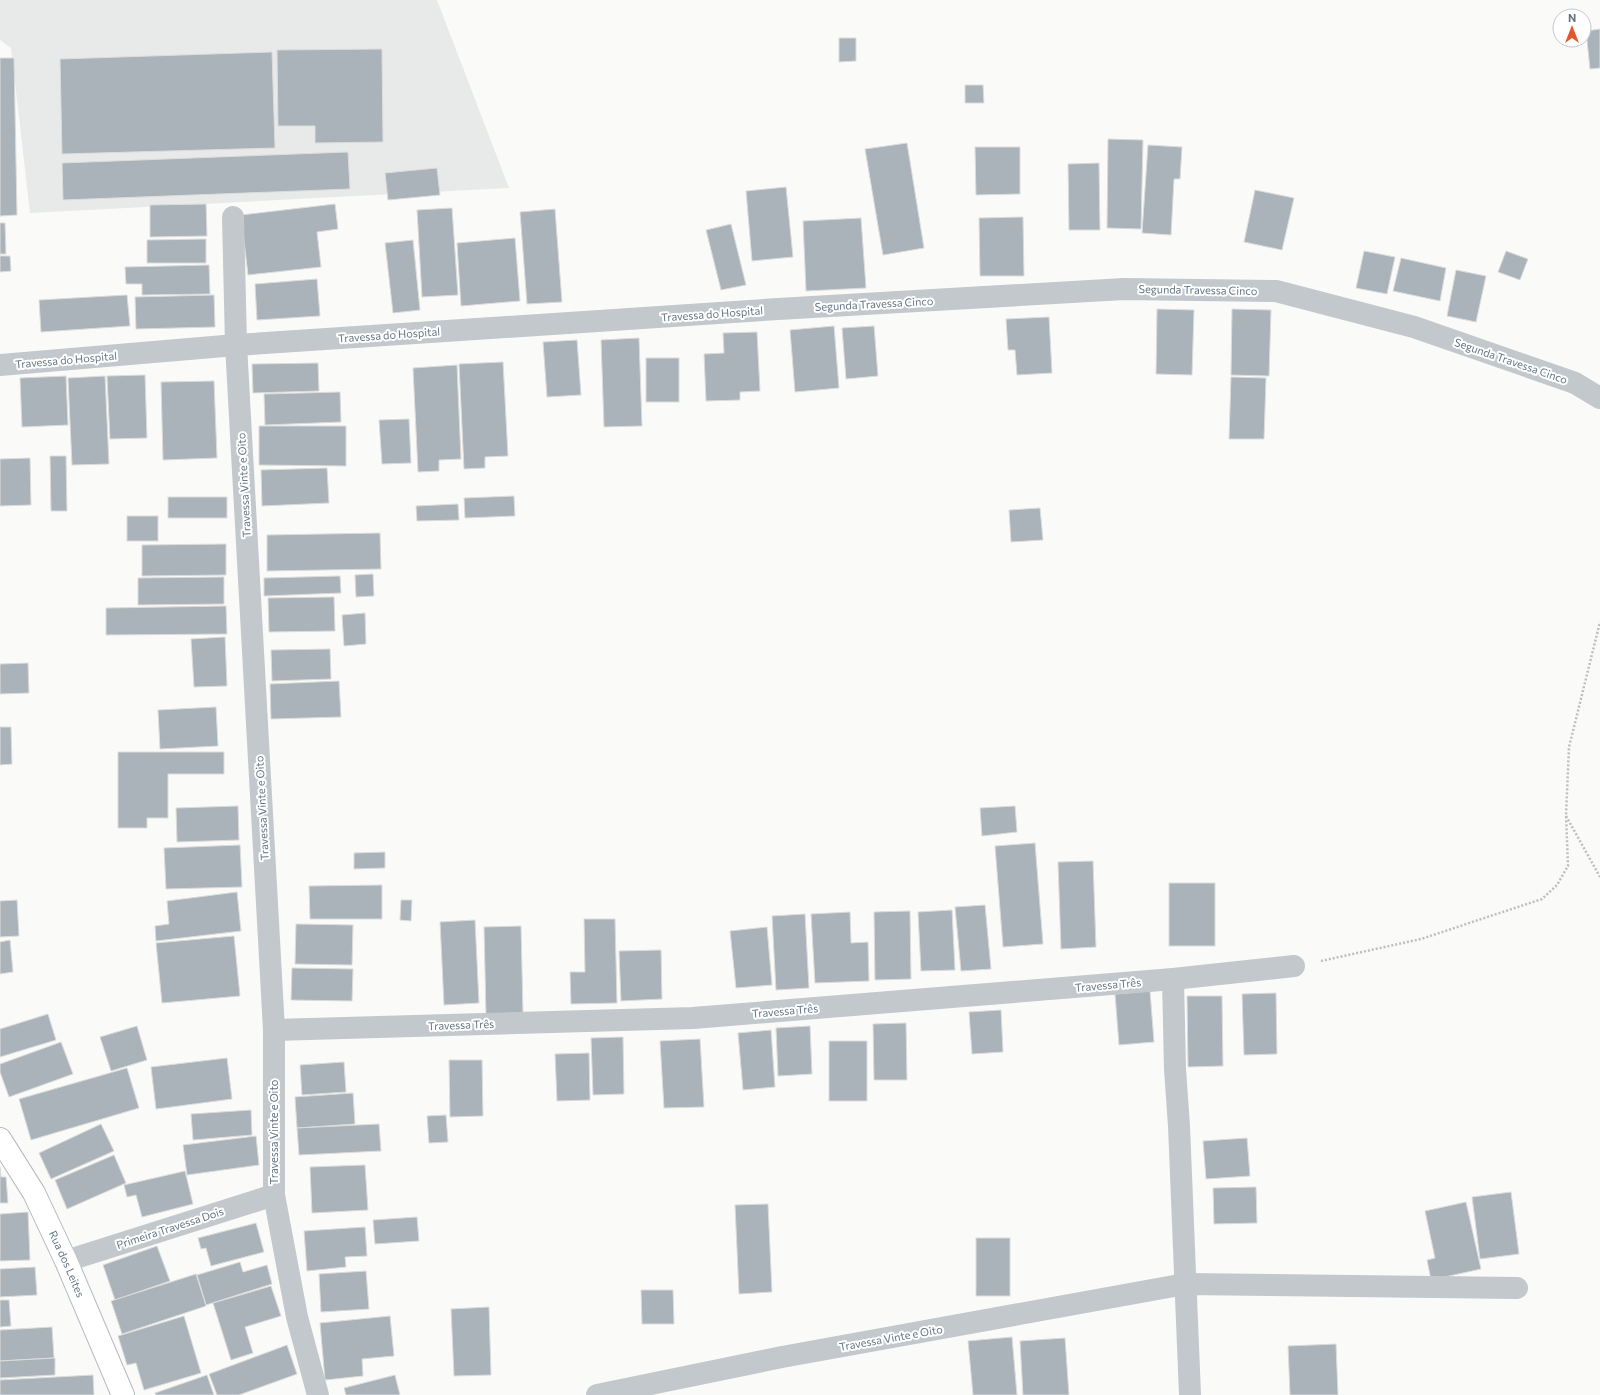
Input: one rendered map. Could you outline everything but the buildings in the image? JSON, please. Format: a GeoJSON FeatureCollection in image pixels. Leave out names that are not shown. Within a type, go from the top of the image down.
{"type":"FeatureCollection","features":[{"type":"Feature","properties":{"kind":"street","name":"Travessa Vinte e Oito"},"geometry":{"type":"LineString","coordinates":[[233,217],[236,345],[274,1030],[274,1194],[298,1317],[318,1395]]}},
{"type":"Feature","properties":{"kind":"street","name":"Segunda Travessa Cinco"},"geometry":{"type":"LineString","coordinates":[[778,309],[1124,289],[1276,291],[1414,327],[1575,383],[1600,398]]}},
{"type":"Feature","properties":{"kind":"street","name":"Travessa do Hospital"},"geometry":{"type":"LineString","coordinates":[[0,366],[236,345],[778,309]]}},
{"type":"Feature","properties":{"kind":"street","name":"Travessa Três"},"geometry":{"type":"LineString","coordinates":[[274,1030],[693,1018],[1174,980],[1294,966]]}},
{"type":"Feature","properties":{"kind":"street"},"geometry":{"type":"LineString","coordinates":[[1174,980],[1175,1069],[1179,1126],[1190,1395]]}},
{"type":"Feature","properties":{"kind":"street","name":"Rua dos Leites"},"geometry":{"type":"LineString","coordinates":[[0,1139],[34,1193],[66,1261],[123,1395]]}},
{"type":"Feature","properties":{"kind":"street","name":"Primeira Travessa Dois"},"geometry":{"type":"LineString","coordinates":[[66,1261],[274,1194]]}},
{"type":"Feature","properties":{"kind":"street","name":"Travessa Vinte e Oito"},"geometry":{"type":"LineString","coordinates":[[597,1395],[782,1357],[1185,1284],[1517,1288]]}},
{"type":"Feature","properties":{"kind":"path"},"geometry":{"type":"LineString","coordinates":[[1294,966],[1421,939],[1542,899],[1557,885],[1568,866],[1566,815],[1569,747],[1600,622]]}},
{"type":"Feature","properties":{"kind":"path"},"geometry":{"type":"LineString","coordinates":[[1566,815],[1600,877]]}},
{"type":"Feature","properties":{"kind":"shaded area"},"geometry":{"type":"Polygon","coordinates":[[[0,0],[437,0],[509,188],[30,213],[11,48],[0,40],[0,0]]]}}]}
